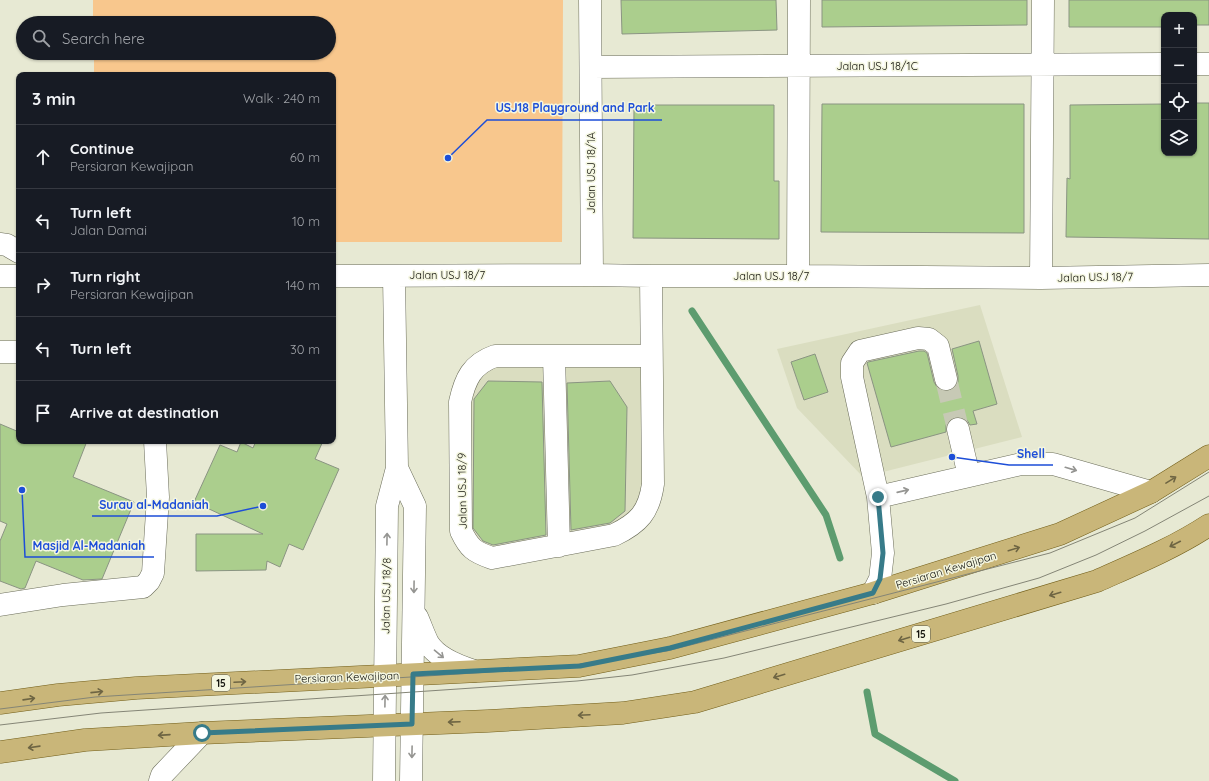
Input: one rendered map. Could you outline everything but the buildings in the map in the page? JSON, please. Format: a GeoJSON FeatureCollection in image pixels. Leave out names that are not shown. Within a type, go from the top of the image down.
{"type":"FeatureCollection","features":[{"type":"Feature","properties":{"kind":"main road","name":"Persiaran Kewajipan"},"geometry":{"type":"LineString","coordinates":[[0,703],[58,695],[136,688],[580,666],[619,659],[670,648],[873,593],[1060,534],[1152,492],[1209,456]]}},
{"type":"Feature","properties":{"kind":"main road","name":"15"},"geometry":{"type":"LineString","coordinates":[[0,752],[85,740],[202,733],[488,721],[623,713],[695,702],[1097,581],[1205,531]]}},
{"type":"Feature","properties":{"kind":"street","name":"Jalan USJ 18/1A"},"geometry":{"type":"LineString","coordinates":[[590,0],[592,275]]}},
{"type":"Feature","properties":{"kind":"street"},"geometry":{"type":"LineString","coordinates":[[798,276],[799,0]]}},
{"type":"Feature","properties":{"kind":"street"},"geometry":{"type":"LineString","coordinates":[[1041,278],[1043,0]]}},
{"type":"Feature","properties":{"kind":"street","name":"Jalan USJ 18/1C"},"geometry":{"type":"LineString","coordinates":[[590,67],[1161,64]]}},
{"type":"Feature","properties":{"kind":"street"},"geometry":{"type":"LineString","coordinates":[[1197,64],[1209,64]]}},
{"type":"Feature","properties":{"kind":"street"},"geometry":{"type":"LineString","coordinates":[[0,244],[7,245],[16,250]]}},
{"type":"Feature","properties":{"kind":"street","name":"Jalan USJ 18/7"},"geometry":{"type":"LineString","coordinates":[[336,276],[592,275],[1041,278],[1209,275]]}},
{"type":"Feature","properties":{"kind":"street"},"geometry":{"type":"LineString","coordinates":[[0,276],[16,276]]}},
{"type":"Feature","properties":{"kind":"street","name":"Jalan USJ 18/8"},"geometry":{"type":"LineString","coordinates":[[384,781],[387,506],[397,468],[394,276]]}},
{"type":"Feature","properties":{"kind":"street","name":"Jalan USJ 18/9"},"geometry":{"type":"LineString","coordinates":[[651,276],[653,484],[651,499],[641,516],[628,528],[614,535],[492,558],[479,553],[467,544],[461,531],[460,402],[464,385],[472,371],[484,360],[495,356],[651,356]]}},
{"type":"Feature","properties":{"kind":"street"},"geometry":{"type":"LineString","coordinates":[[873,593],[880,579],[883,553],[878,497],[852,377],[852,363],[860,351],[918,338],[930,339],[938,346],[946,380]]}},
{"type":"Feature","properties":{"kind":"street"},"geometry":{"type":"LineString","coordinates":[[0,352],[16,352]]}},
{"type":"Feature","properties":{"kind":"street"},"geometry":{"type":"LineString","coordinates":[[554,356],[559,546]]}},
{"type":"Feature","properties":{"kind":"street"},"geometry":{"type":"LineString","coordinates":[[958,429],[969,476]]}},
{"type":"Feature","properties":{"kind":"street"},"geometry":{"type":"LineString","coordinates":[[0,605],[63,595],[143,587],[149,581],[154,573],[158,497],[155,444]]}},
{"type":"Feature","properties":{"kind":"street"},"geometry":{"type":"LineString","coordinates":[[878,497],[1021,464],[1053,464],[1152,492]]}},
{"type":"Feature","properties":{"kind":"street","name":"Jalan USJ 18/8"},"geometry":{"type":"LineString","coordinates":[[397,468],[415,506],[411,781]]}},
{"type":"Feature","properties":{"kind":"street"},"geometry":{"type":"LineString","coordinates":[[414,608],[429,645],[454,665],[474,671]]}},
{"type":"Feature","properties":{"kind":"street"},"geometry":{"type":"LineString","coordinates":[[160,781],[162,775],[202,733]]}},
{"type":"Feature","properties":{"kind":"shaded area"},"geometry":{"type":"Polygon","coordinates":[[[93,0],[563,0],[562,242],[336,242],[336,72],[94,72],[94,60],[336,60],[336,16],[93,16],[93,0]]]}},
{"type":"Feature","properties":{"kind":"shaded area"},"geometry":{"type":"Polygon","coordinates":[[[980,305],[1022,437],[863,477],[797,408],[777,349],[980,305]]]}},
{"type":"Feature","properties":{"kind":"shaded area"},"geometry":{"type":"Polygon","coordinates":[[[642,367],[644,491],[633,512],[620,524],[495,551],[473,540],[467,528],[468,401],[473,383],[492,368],[642,367]]]}},
{"type":"Feature","properties":{"kind":"waterway"},"geometry":{"type":"LineString","coordinates":[[692,311],[826,515],[840,558]]}},
{"type":"Feature","properties":{"kind":"waterway"},"geometry":{"type":"LineString","coordinates":[[867,692],[875,734],[955,781]]}},
{"type":"Feature","properties":{"kind":"tunnel"},"geometry":{"type":"LineString","coordinates":[[946,379],[958,429]]}},
{"type":"Feature","properties":{"kind":"tram line"},"geometry":{"type":"LineString","coordinates":[[0,709],[95,697],[553,668],[667,651],[1050,553],[1135,518],[1209,472]]}},
{"type":"Feature","properties":{"kind":"tram line"},"geometry":{"type":"LineString","coordinates":[[0,725],[101,713],[577,681],[632,675],[724,658],[946,604],[1039,578],[1096,555],[1145,531],[1209,496]]}},
{"type":"Feature","properties":{"kind":"place","name":"USJ18 Playground and Park"},"geometry":{"type":"Point","coordinates":[448,158]}},
{"type":"Feature","properties":{"kind":"place","name":"Shell"},"geometry":{"type":"Point","coordinates":[952,457]}},
{"type":"Feature","properties":{"kind":"place","name":"Masjid Al-Madaniah"},"geometry":{"type":"Point","coordinates":[22,490]}},
{"type":"Feature","properties":{"kind":"place","name":"Surau al-Madaniah"},"geometry":{"type":"Point","coordinates":[263,506]}},
{"type":"Feature","properties":{"kind":"route"},"geometry":{"type":"LineString","coordinates":[[202,733],[412,724],[413,674],[580,666],[670,648],[873,593],[880,579],[883,553],[878,497]]}}]}
